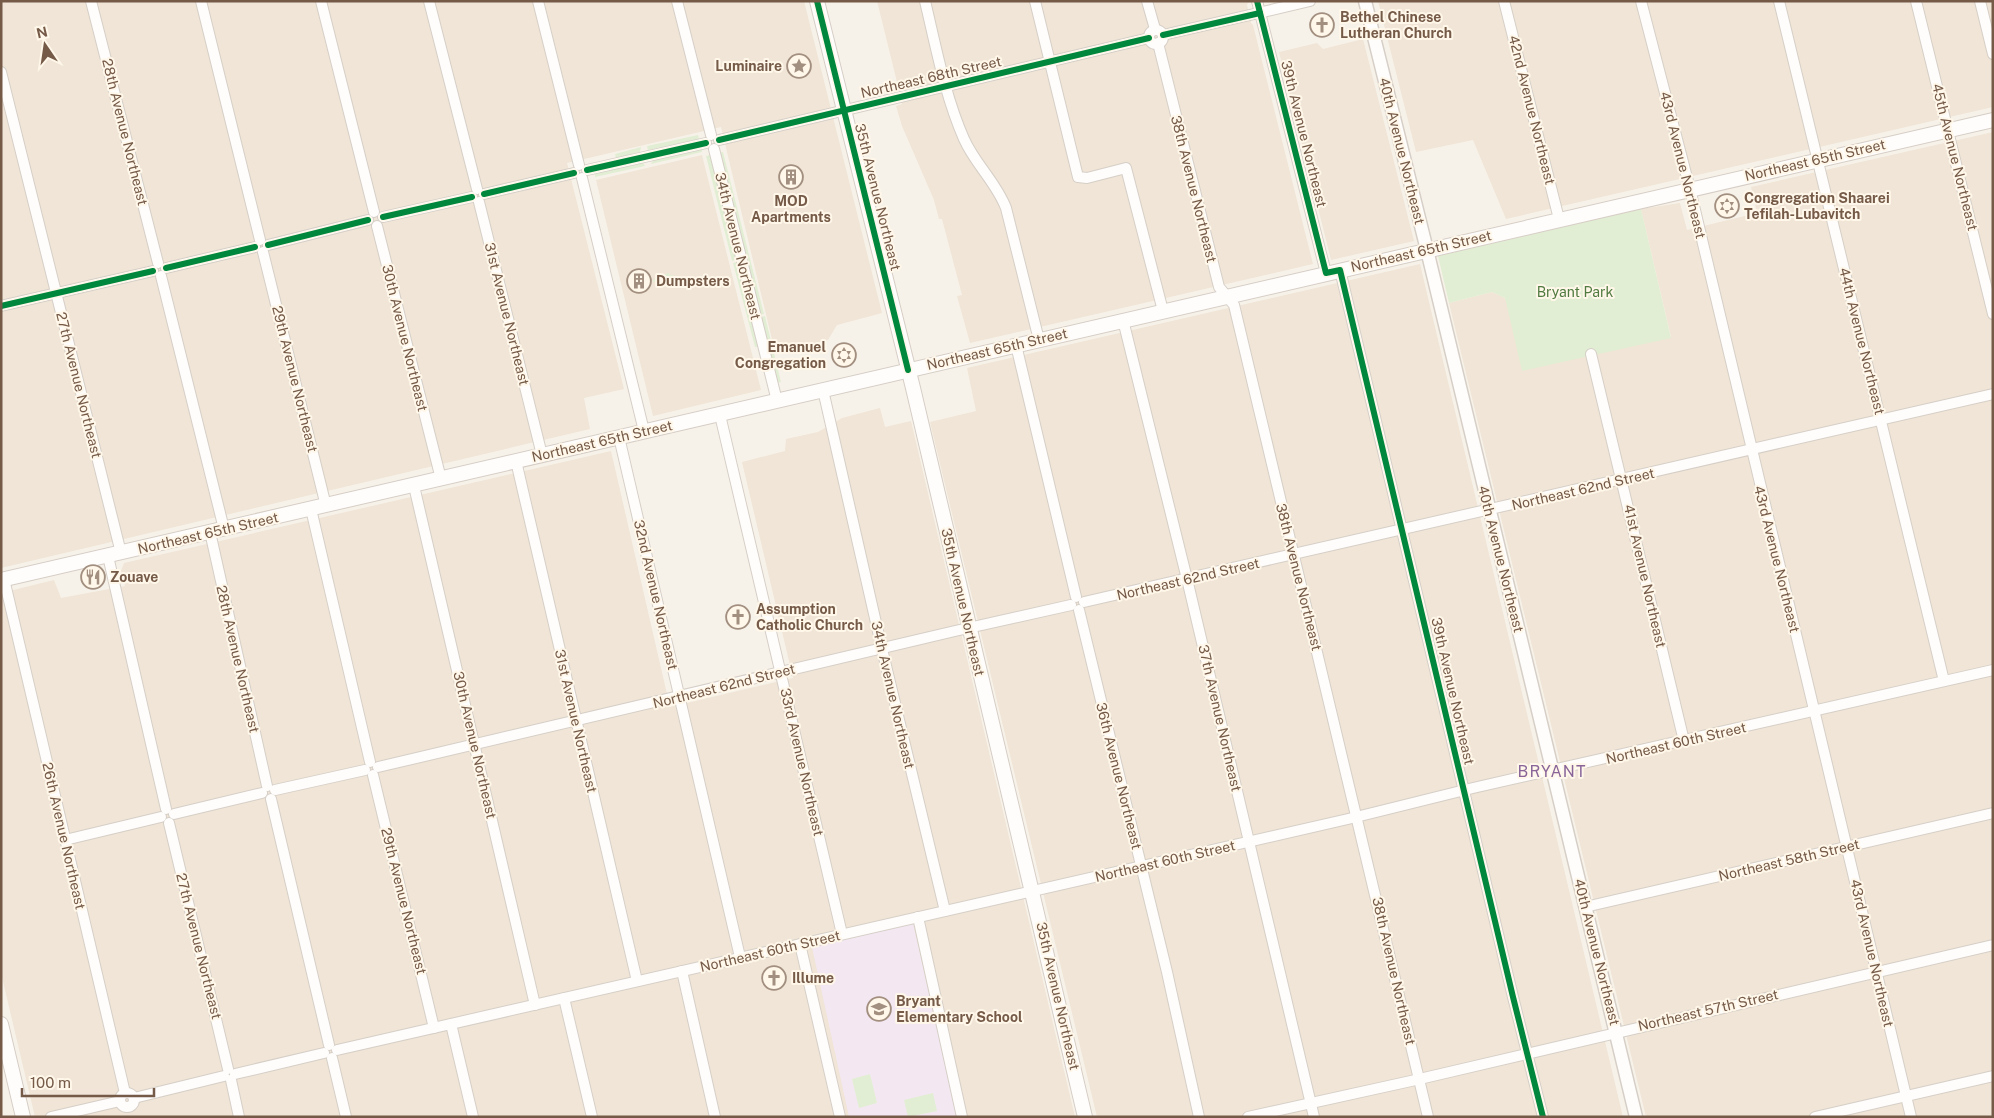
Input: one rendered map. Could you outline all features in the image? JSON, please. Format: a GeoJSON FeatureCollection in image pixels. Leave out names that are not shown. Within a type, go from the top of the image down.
{"type":"FeatureCollection","features":[{"type":"Feature","properties":{"kind":"main road","name":"35th Avenue Northeast"},"geometry":{"type":"LineString","coordinates":[[817,1],[908,370],[1086,1117]]}},
{"type":"Feature","properties":{"kind":"main road","name":"Northeast 65th Street"},"geometry":{"type":"LineString","coordinates":[[3,580],[720,415],[1333,271],[1993,120]]}},
{"type":"Feature","properties":{"kind":"main road"},"geometry":{"type":"LineString","coordinates":[[1,1024],[23,1117]]}},
{"type":"Feature","properties":{"kind":"street","name":"28th Avenue Northeast"},"geometry":{"type":"LineString","coordinates":[[91,1],[224,529]]}},
{"type":"Feature","properties":{"kind":"street","name":"29th Avenue Northeast"},"geometry":{"type":"LineString","coordinates":[[201,1],[326,506]]}},
{"type":"Feature","properties":{"kind":"street","name":"30th Avenue Northeast"},"geometry":{"type":"LineString","coordinates":[[321,1],[441,479]]}},
{"type":"Feature","properties":{"kind":"street","name":"31st Avenue Northeast"},"geometry":{"type":"LineString","coordinates":[[429,1],[542,455]]}},
{"type":"Feature","properties":{"kind":"street"},"geometry":{"type":"LineString","coordinates":[[538,1],[644,431]]}},
{"type":"Feature","properties":{"kind":"street","name":"34th Avenue Northeast"},"geometry":{"type":"LineString","coordinates":[[677,1],[777,401]]}},
{"type":"Feature","properties":{"kind":"street"},"geometry":{"type":"LineString","coordinates":[[925,1],[946,85],[965,141],[993,183],[1006,208],[1038,340]]}},
{"type":"Feature","properties":{"kind":"street"},"geometry":{"type":"LineString","coordinates":[[1035,1],[1078,177],[1087,178],[1126,168],[1163,311]]}},
{"type":"Feature","properties":{"kind":"street","name":"38th Avenue Northeast"},"geometry":{"type":"LineString","coordinates":[[1148,1],[1219,287],[1234,305],[1428,1117]]}},
{"type":"Feature","properties":{"kind":"street","name":"39th Avenue Northeast"},"geometry":{"type":"LineString","coordinates":[[1257,1],[1333,271],[1402,530],[1463,791],[1543,1117]]}},
{"type":"Feature","properties":{"kind":"street","name":"Northeast 68th Street"},"geometry":{"type":"LineString","coordinates":[[1,306],[713,142],[946,85],[1310,1]]}},
{"type":"Feature","properties":{"kind":"street","name":"40th Avenue Northeast"},"geometry":{"type":"LineString","coordinates":[[1365,1],[1636,1117]]}},
{"type":"Feature","properties":{"kind":"street","name":"42nd Avenue Northeast"},"geometry":{"type":"LineString","coordinates":[[1504,1],[1559,219]]}},
{"type":"Feature","properties":{"kind":"street","name":"43rd Avenue Northeast"},"geometry":{"type":"LineString","coordinates":[[1642,1],[1690,189],[1911,1117]]}},
{"type":"Feature","properties":{"kind":"street","name":"44th Avenue Northeast"},"geometry":{"type":"LineString","coordinates":[[1779,1],[1944,681]]}},
{"type":"Feature","properties":{"kind":"street","name":"45th Avenue Northeast"},"geometry":{"type":"LineString","coordinates":[[1916,1],[1993,314]]}},
{"type":"Feature","properties":{"kind":"street"},"geometry":{"type":"LineString","coordinates":[[1980,1],[1993,54]]}},
{"type":"Feature","properties":{"kind":"street","name":"27th Avenue Northeast"},"geometry":{"type":"LineString","coordinates":[[1,72],[56,293],[114,554],[167,816],[239,1117]]}},
{"type":"Feature","properties":{"kind":"street","name":"37th Avenue Northeast"},"geometry":{"type":"LineString","coordinates":[[1123,320],[1187,579],[1314,1117]]}},
{"type":"Feature","properties":{"kind":"street","name":"36th Avenue Northeast"},"geometry":{"type":"LineString","coordinates":[[1016,345],[1077,604],[1142,866],[1199,1117]]}},
{"type":"Feature","properties":{"kind":"street","name":"41st Avenue Northeast"},"geometry":{"type":"LineString","coordinates":[[1591,354],[1684,741]]}},
{"type":"Feature","properties":{"kind":"street","name":"34th Avenue Northeast"},"geometry":{"type":"LineString","coordinates":[[823,390],[882,649],[945,911]]}},
{"type":"Feature","properties":{"kind":"street","name":"Northeast 62nd Street"},"geometry":{"type":"LineString","coordinates":[[65,840],[969,628],[1489,511],[1993,394]]}},
{"type":"Feature","properties":{"kind":"street","name":"33rd Avenue Northeast"},"geometry":{"type":"LineString","coordinates":[[720,415],[842,934]]}},
{"type":"Feature","properties":{"kind":"street","name":"32nd Avenue Northeast"},"geometry":{"type":"LineString","coordinates":[[619,437],[740,958]]}},
{"type":"Feature","properties":{"kind":"street","name":"31st Avenue Northeast"},"geometry":{"type":"LineString","coordinates":[[516,461],[637,982]]}},
{"type":"Feature","properties":{"kind":"street","name":"30th Avenue Northeast"},"geometry":{"type":"LineString","coordinates":[[414,486],[535,1005]]}},
{"type":"Feature","properties":{"kind":"street","name":"29th Avenue Northeast"},"geometry":{"type":"LineString","coordinates":[[311,509],[434,1028]]}},
{"type":"Feature","properties":{"kind":"street","name":"28th Avenue Northeast"},"geometry":{"type":"LineString","coordinates":[[210,532],[346,1117]]}},
{"type":"Feature","properties":{"kind":"street","name":"26th Avenue Northeast"},"geometry":{"type":"LineString","coordinates":[[3,580],[128,1103]]}},
{"type":"Feature","properties":{"kind":"street","name":"Northeast 60th Street"},"geometry":{"type":"LineString","coordinates":[[51,1117],[128,1103],[230,1075],[330,1051],[1249,842],[1993,670]]}},
{"type":"Feature","properties":{"kind":"street","name":"Northeast 58th Street"},"geometry":{"type":"LineString","coordinates":[[1585,907],[1993,814]]}},
{"type":"Feature","properties":{"kind":"street"},"geometry":{"type":"LineString","coordinates":[[918,917],[962,1117]]}},
{"type":"Feature","properties":{"kind":"street"},"geometry":{"type":"LineString","coordinates":[[800,944],[840,1117]]}},
{"type":"Feature","properties":{"kind":"street","name":"Northeast 57th Street"},"geometry":{"type":"LineString","coordinates":[[1248,1117],[1993,945]]}},
{"type":"Feature","properties":{"kind":"street"},"geometry":{"type":"LineString","coordinates":[[682,971],[715,1117]]}},
{"type":"Feature","properties":{"kind":"street"},"geometry":{"type":"LineString","coordinates":[[564,998],[592,1117]]}},
{"type":"Feature","properties":{"kind":"street"},"geometry":{"type":"LineString","coordinates":[[451,1024],[473,1117]]}},
{"type":"Feature","properties":{"kind":"street"},"geometry":{"type":"LineString","coordinates":[[1815,1117],[1993,1076]]}},
{"type":"Feature","properties":{"kind":"shaded area"},"geometry":{"type":"Polygon","coordinates":[[[1,1],[804,1],[882,313],[837,325],[828,340],[775,352],[721,127],[567,163],[624,389],[584,398],[590,429],[1,568],[1,1]]]}},
{"type":"Feature","properties":{"kind":"shaded area"},"geometry":{"type":"Polygon","coordinates":[[[877,1],[1256,1],[1247,5],[1313,264],[970,343],[957,296],[962,295],[942,219],[939,219],[934,200],[902,126],[896,106],[902,104],[877,1]]]}},
{"type":"Feature","properties":{"kind":"shaded area"},"geometry":{"type":"Polygon","coordinates":[[[1378,1],[1993,1],[1993,107],[1506,219],[1473,140],[1416,152],[1378,1]]]}},
{"type":"Feature","properties":{"kind":"shaded area"},"geometry":{"type":"Polygon","coordinates":[[[1363,39],[1414,241],[1331,260],[1279,52],[1317,43],[1323,49],[1363,39]]]}},
{"type":"Feature","properties":{"kind":"shaded area"},"geometry":{"type":"Polygon","coordinates":[[[1993,132],[1993,1117],[1646,1117],[1449,303],[1492,292],[1505,298],[1671,337],[1641,209],[1680,203],[1687,230],[1757,213],[1751,187],[1993,132]]]}},
{"type":"Feature","properties":{"kind":"shaded area"},"geometry":{"type":"Polygon","coordinates":[[[702,155],[761,390],[653,416],[596,180],[702,155]]]}},
{"type":"Feature","properties":{"kind":"shaded area"},"geometry":{"type":"Polygon","coordinates":[[[1420,264],[1623,1117],[1097,1117],[930,422],[976,411],[967,368],[1420,264]]]}},
{"type":"Feature","properties":{"kind":"shaded area"},"geometry":{"type":"Polygon","coordinates":[[[880,408],[885,427],[911,421],[1075,1117],[35,1117],[1,973],[1,593],[54,580],[61,598],[125,586],[121,571],[124,563],[611,451],[670,707],[793,678],[742,462],[785,451],[786,439],[818,432],[842,418],[880,408]]]}},
{"type":"Feature","properties":{"kind":"shaded area","name":"Bryant Elementary School"},"geometry":{"type":"Polygon","coordinates":[[[913,923],[957,1117],[849,1117],[812,947],[913,923]]]}},
{"type":"Feature","properties":{"kind":"green space"},"geometry":{"type":"Polygon","coordinates":[[[698,135],[699,139],[648,150],[647,146],[698,135]]]}},
{"type":"Feature","properties":{"kind":"green space"},"geometry":{"type":"Polygon","coordinates":[[[641,147],[640,152],[616,158],[615,154],[641,147]]]}},
{"type":"Feature","properties":{"kind":"green space"},"geometry":{"type":"Polygon","coordinates":[[[702,149],[702,152],[651,164],[653,160],[702,149]]]}},
{"type":"Feature","properties":{"kind":"green space"},"geometry":{"type":"Polygon","coordinates":[[[723,152],[764,314],[760,315],[719,153],[723,152]]]}},
{"type":"Feature","properties":{"kind":"green space"},"geometry":{"type":"Polygon","coordinates":[[[710,155],[736,260],[732,261],[706,156],[710,155]]]}},
{"type":"Feature","properties":{"kind":"green space"},"geometry":{"type":"Polygon","coordinates":[[[643,162],[645,166],[595,177],[595,174],[643,162]]]}},
{"type":"Feature","properties":{"kind":"green space","name":"Bryant Park"},"geometry":{"type":"Polygon","coordinates":[[[1641,209],[1671,338],[1522,371],[1505,298],[1492,292],[1449,303],[1438,256],[1641,209]]]}},
{"type":"Feature","properties":{"kind":"green space"},"geometry":{"type":"Polygon","coordinates":[[[737,262],[758,347],[755,347],[733,263],[737,262]]]}},
{"type":"Feature","properties":{"kind":"green space"},"geometry":{"type":"Polygon","coordinates":[[[669,273],[676,276],[677,281],[671,283],[670,278],[652,282],[657,276],[669,273]]]}},
{"type":"Feature","properties":{"kind":"green space"},"geometry":{"type":"Polygon","coordinates":[[[765,316],[781,382],[777,383],[761,317],[765,316]]]}},
{"type":"Feature","properties":{"kind":"green space"},"geometry":{"type":"Polygon","coordinates":[[[870,1074],[877,1103],[859,1108],[852,1079],[870,1074]]]}},
{"type":"Feature","properties":{"kind":"green space"},"geometry":{"type":"Polygon","coordinates":[[[933,1093],[937,1111],[908,1117],[904,1100],[933,1093]]]}},
{"type":"Feature","properties":{"kind":"cycle path"},"geometry":{"type":"LineString","coordinates":[[817,1],[908,370]]}},
{"type":"Feature","properties":{"kind":"cycle path"},"geometry":{"type":"LineString","coordinates":[[1257,1],[1326,273],[1340,270],[1543,1117]]}},
{"type":"Feature","properties":{"kind":"cycle path"},"geometry":{"type":"LineString","coordinates":[[1163,35],[1260,13]]}},
{"type":"Feature","properties":{"kind":"cycle path"},"geometry":{"type":"LineString","coordinates":[[719,140],[1149,38]]}},
{"type":"Feature","properties":{"kind":"cycle path"},"geometry":{"type":"LineString","coordinates":[[587,170],[706,143]]}},
{"type":"Feature","properties":{"kind":"cycle path"},"geometry":{"type":"LineString","coordinates":[[484,194],[574,173]]}},
{"type":"Feature","properties":{"kind":"cycle path"},"geometry":{"type":"LineString","coordinates":[[383,217],[472,197]]}},
{"type":"Feature","properties":{"kind":"cycle path"},"geometry":{"type":"LineString","coordinates":[[268,245],[368,220]]}},
{"type":"Feature","properties":{"kind":"cycle path"},"geometry":{"type":"LineString","coordinates":[[166,268],[255,247]]}},
{"type":"Feature","properties":{"kind":"cycle path"},"geometry":{"type":"LineString","coordinates":[[1,306],[153,271]]}},
{"type":"Feature","properties":{"kind":"place","name":"Bethel Chinese Lutheran Church"},"geometry":{"type":"Point","coordinates":[1322,25]}},
{"type":"Feature","properties":{"kind":"place","name":"Luminaire"},"geometry":{"type":"Point","coordinates":[799,66]}},
{"type":"Feature","properties":{"kind":"place","name":"MOD Apartments"},"geometry":{"type":"Point","coordinates":[791,177]}},
{"type":"Feature","properties":{"kind":"place","name":"Congregation Shaarei Tefilah-Lubavitch"},"geometry":{"type":"Point","coordinates":[1727,206]}},
{"type":"Feature","properties":{"kind":"place","name":"Dumpsters"},"geometry":{"type":"Point","coordinates":[639,281]}},
{"type":"Feature","properties":{"kind":"place","name":"Emanuel Congregation"},"geometry":{"type":"Point","coordinates":[844,355]}},
{"type":"Feature","properties":{"kind":"place","name":"Zouave"},"geometry":{"type":"Point","coordinates":[93,577]}},
{"type":"Feature","properties":{"kind":"place","name":"Assumption Catholic Church"},"geometry":{"type":"Point","coordinates":[738,617]}},
{"type":"Feature","properties":{"kind":"place","name":"Illume"},"geometry":{"type":"Point","coordinates":[774,978]}},
{"type":"Feature","properties":{"kind":"place","name":"Bryant Elementary School"},"geometry":{"type":"Point","coordinates":[879,1009]}},
{"type":"Feature","properties":{"kind":"district","name":"BRYANT"},"geometry":{"type":"Point","coordinates":[1552,771]}}]}
